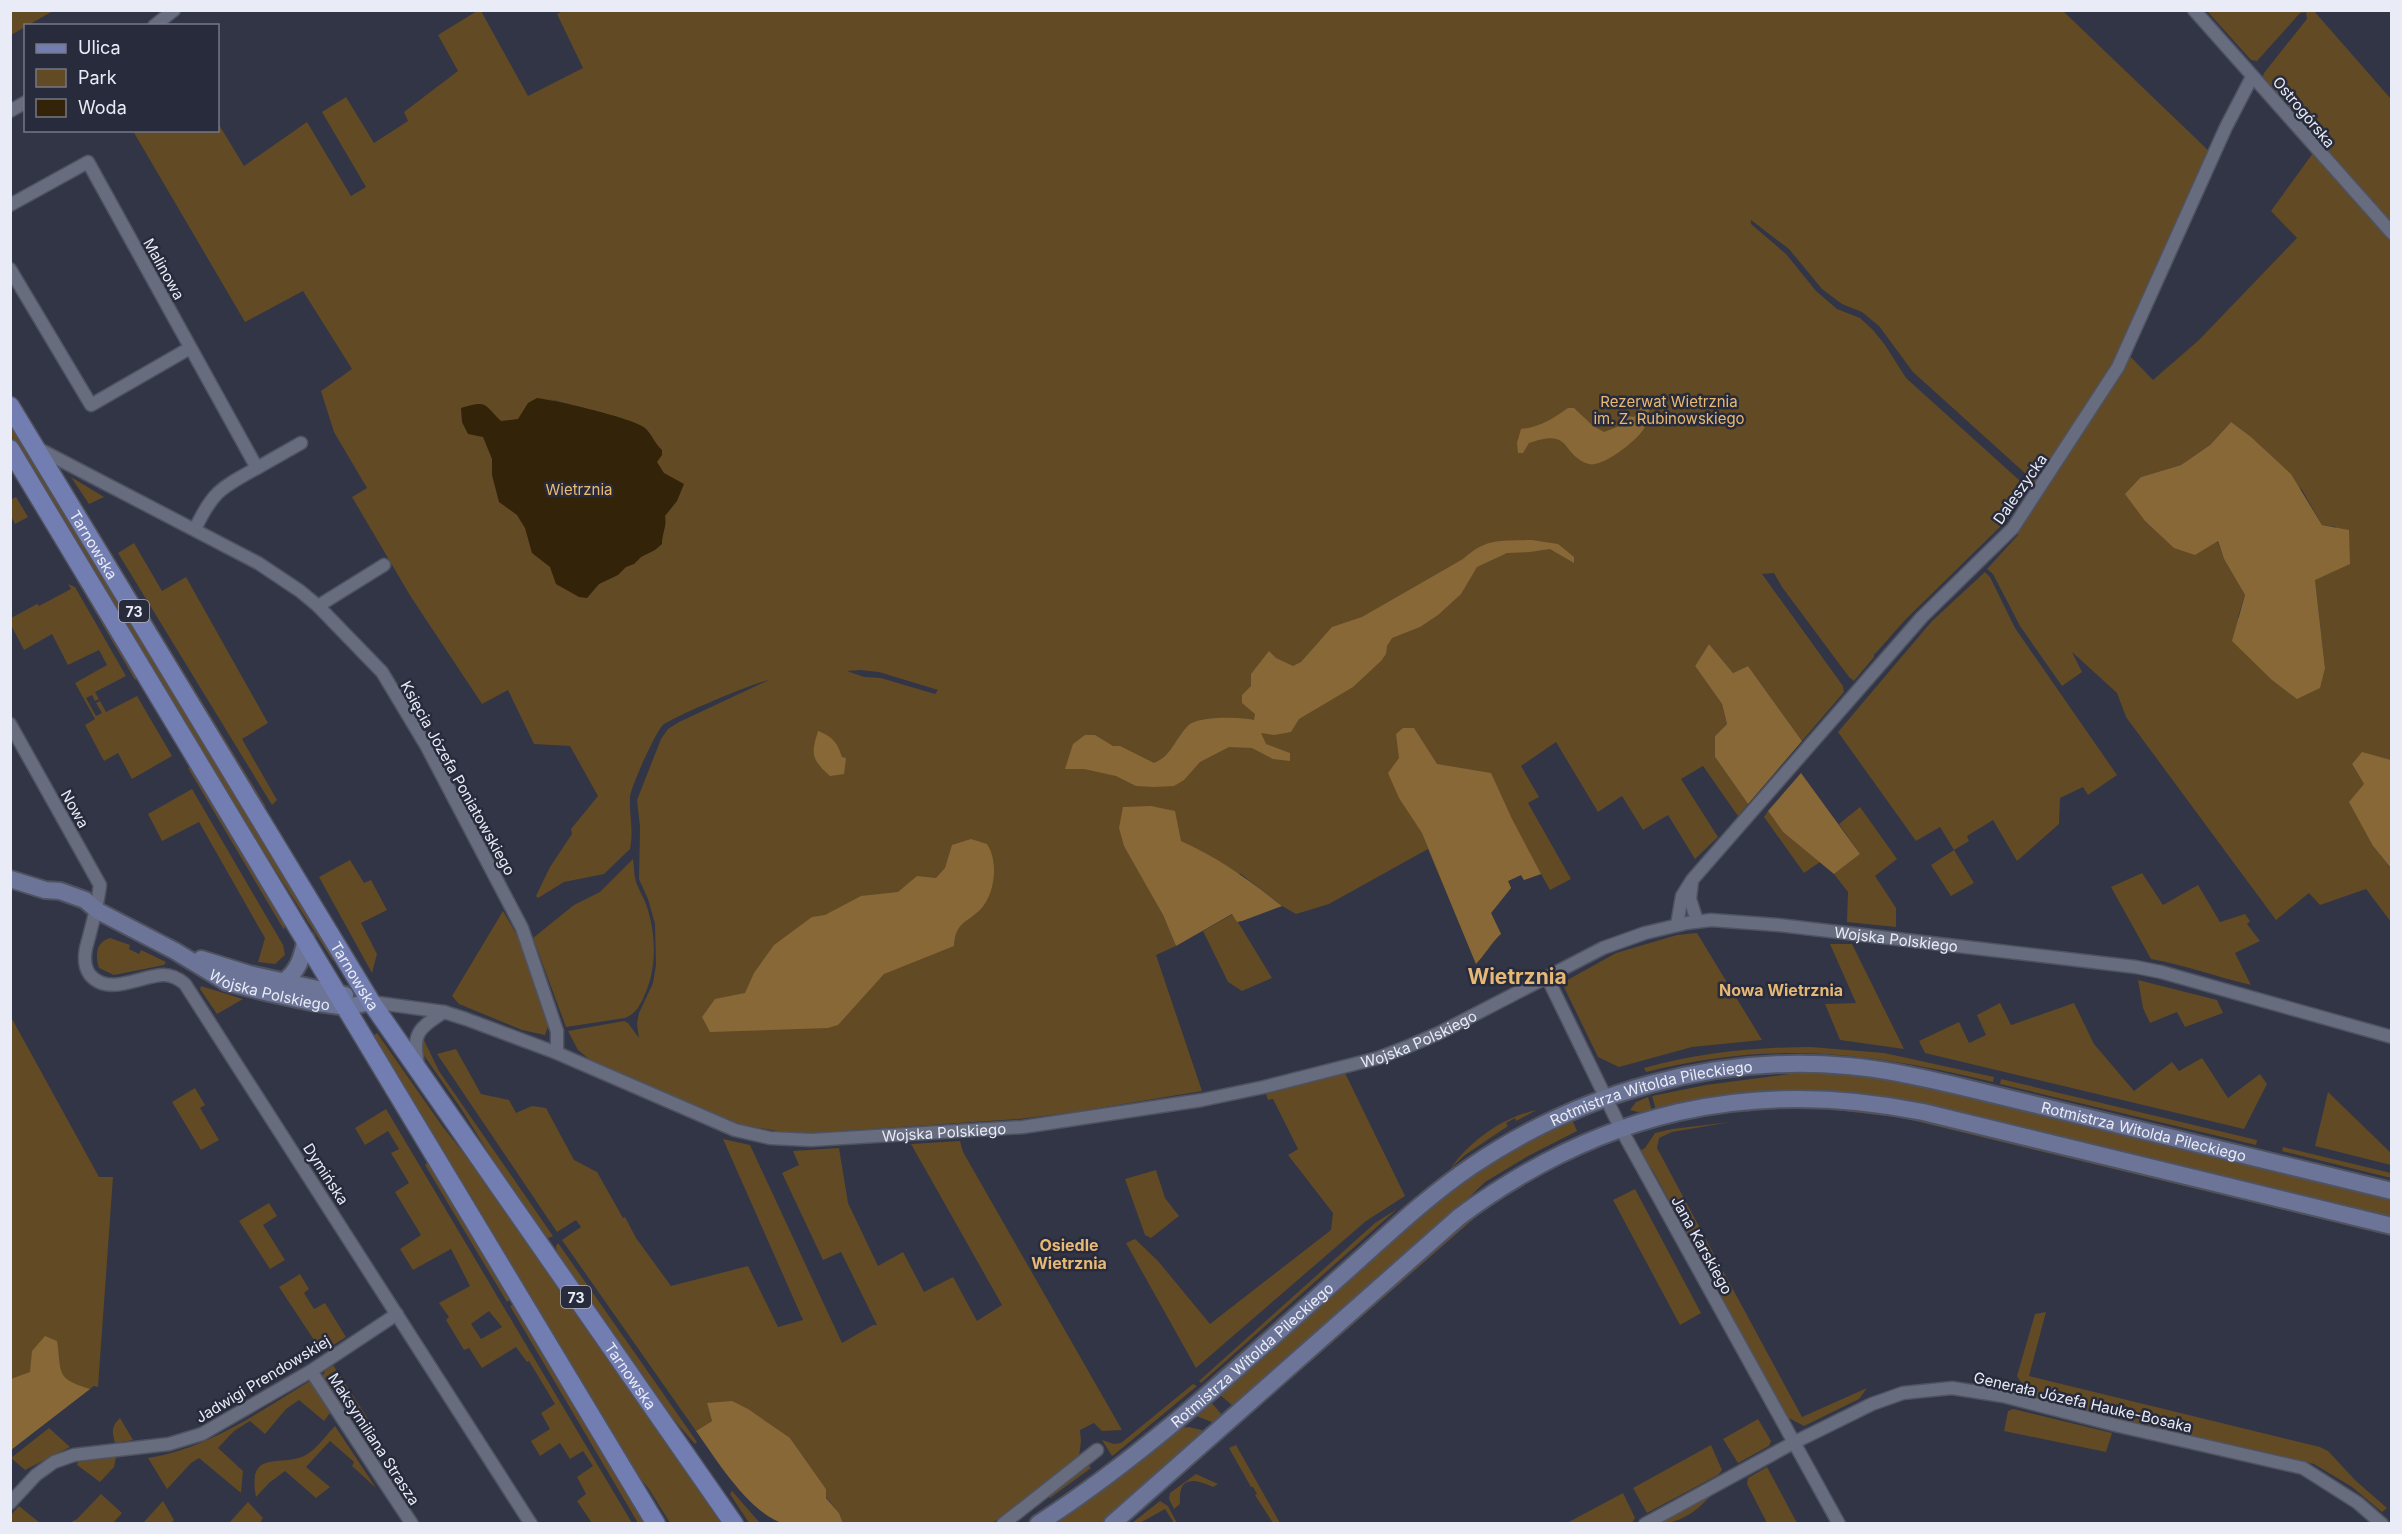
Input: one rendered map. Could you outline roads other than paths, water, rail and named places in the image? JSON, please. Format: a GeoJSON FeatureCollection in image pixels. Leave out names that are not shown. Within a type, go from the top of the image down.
{"type":"FeatureCollection","features":[{"type":"Feature","properties":{"kind":"main road","name":"Tarnowska"},"geometry":{"type":"LineString","coordinates":[[10,406],[371,1002],[734,1524]]}},
{"type":"Feature","properties":{"kind":"main road","name":"Tarnowska"},"geometry":{"type":"LineString","coordinates":[[10,449],[656,1524]]}},
{"type":"Feature","properties":{"kind":"main road","name":"Wojska Polskiego"},"geometry":{"type":"LineString","coordinates":[[10,879],[85,900],[98,911],[175,951],[226,981],[268,993],[371,1002]]}},
{"type":"Feature","properties":{"kind":"main road"},"geometry":{"type":"LineString","coordinates":[[283,982],[292,976],[302,960],[306,939]]}},
{"type":"Feature","properties":{"kind":"main road","name":"Wojska Polskiego"},"geometry":{"type":"LineString","coordinates":[[175,951],[343,1000]]}},
{"type":"Feature","properties":{"kind":"main road","name":"Rotmistrza Witolda Pileckiego"},"geometry":{"type":"LineString","coordinates":[[1038,1524],[1110,1473],[1179,1419],[1417,1209],[1489,1154],[1537,1127],[1606,1097],[1672,1079],[1761,1066],[1847,1066],[1902,1074],[2391,1191]]}},
{"type":"Feature","properties":{"kind":"main road","name":"Rotmistrza Witolda Pileckiego"},"geometry":{"type":"LineString","coordinates":[[1112,1524],[1459,1217],[1532,1168],[1584,1143],[1656,1116],[1692,1108],[1752,1100],[1802,1098],[1877,1103],[1923,1112],[2391,1226]]}},
{"type":"Feature","properties":{"kind":"street"},"geometry":{"type":"LineString","coordinates":[[156,24],[174,10]]}},
{"type":"Feature","properties":{"kind":"street","name":"Ostrogórska"},"geometry":{"type":"LineString","coordinates":[[2194,10],[2391,233]]}},
{"type":"Feature","properties":{"kind":"street","name":"Daleszycka"},"geometry":{"type":"LineString","coordinates":[[1677,925],[1682,896],[1692,880],[1922,617],[2013,528],[2118,367],[2226,127],[2252,77]]}},
{"type":"Feature","properties":{"kind":"street"},"geometry":{"type":"LineString","coordinates":[[10,111],[24,103]]}},
{"type":"Feature","properties":{"kind":"street","name":"Malinowa"},"geometry":{"type":"LineString","coordinates":[[10,205],[88,162],[257,468]]}},
{"type":"Feature","properties":{"kind":"street"},"geometry":{"type":"LineString","coordinates":[[10,269],[91,405],[190,348]]}},
{"type":"Feature","properties":{"kind":"street"},"geometry":{"type":"LineString","coordinates":[[195,529],[218,490],[301,443]]}},
{"type":"Feature","properties":{"kind":"street","name":"Księcia Józefa Poniatowskiego"},"geometry":{"type":"LineString","coordinates":[[36,447],[258,563],[318,606],[382,672],[427,747],[522,928],[557,1031],[557,1053]]}},
{"type":"Feature","properties":{"kind":"street"},"geometry":{"type":"LineString","coordinates":[[318,606],[384,565]]}},
{"type":"Feature","properties":{"kind":"street","name":"Nowa"},"geometry":{"type":"LineString","coordinates":[[10,724],[100,885],[98,911]]}},
{"type":"Feature","properties":{"kind":"street"},"geometry":{"type":"LineString","coordinates":[[1692,880],[1690,898],[1697,921]]}},
{"type":"Feature","properties":{"kind":"street","name":"Dymińska"},"geometry":{"type":"LineString","coordinates":[[98,911],[85,954],[85,963],[91,976],[110,985],[163,975],[177,978],[185,984],[531,1524]]}},
{"type":"Feature","properties":{"kind":"street","name":"Wojska Polskiego"},"geometry":{"type":"LineString","coordinates":[[371,1002],[444,1012],[557,1053],[721,1126],[770,1138],[811,1140],[1007,1128],[1076,1120],[1202,1100],[1264,1087],[1378,1058],[1439,1033],[1614,944],[1697,921],[1778,925],[2136,967],[2391,1037]]}},
{"type":"Feature","properties":{"kind":"street","name":"Jana Karskiego"},"geometry":{"type":"LineString","coordinates":[[1547,977],[1621,1129],[1839,1524]]}},
{"type":"Feature","properties":{"kind":"street"},"geometry":{"type":"LineString","coordinates":[[420,1072],[415,1048],[417,1034],[444,1012]]}},
{"type":"Feature","properties":{"kind":"street","name":"Jadwigi Prendowskiej"},"geometry":{"type":"LineString","coordinates":[[10,1503],[36,1475],[54,1462],[74,1455],[169,1444],[202,1434],[310,1371],[398,1314]]}},
{"type":"Feature","properties":{"kind":"street","name":"Maksymiliana Strasza"},"geometry":{"type":"LineString","coordinates":[[310,1371],[410,1523]]}},
{"type":"Feature","properties":{"kind":"street","name":"Generała Józefa Hauke-Bosaka"},"geometry":{"type":"LineString","coordinates":[[1645,1524],[1793,1443],[1872,1404],[1893,1395],[1936,1389],[1966,1389],[2303,1468],[2358,1503],[2382,1524]]}},
{"type":"Feature","properties":{"kind":"street"},"geometry":{"type":"LineString","coordinates":[[1004,1524],[1097,1450]]}},
{"type":"Feature","properties":{"kind":"water","name":"Wietrznia"},"geometry":{"type":"Polygon","coordinates":[[[537,398],[610,415],[645,428],[662,450],[662,455],[657,462],[664,473],[684,484],[677,501],[665,516],[662,544],[626,567],[618,575],[599,584],[587,598],[579,597],[556,584],[550,567],[532,553],[525,528],[517,515],[499,502],[492,475],[492,459],[483,437],[468,434],[462,422],[461,408],[476,404],[488,407],[501,421],[518,419],[528,403],[537,398]]]}},
{"type":"Feature","properties":{"kind":"district","name":"Wietrznia"},"geometry":{"type":"Point","coordinates":[1517,976]}},
{"type":"Feature","properties":{"kind":"district","name":"Nowa Wietrznia"},"geometry":{"type":"Point","coordinates":[1781,990]}},
{"type":"Feature","properties":{"kind":"district","name":"Osiedle Wietrznia"},"geometry":{"type":"Point","coordinates":[1069,1254]}},
{"type":"Feature","properties":{"kind":"park label","name":"Rezerwat Wietrznia im. Z. Rubinowskiego"},"geometry":{"type":"Point","coordinates":[1669,410]}}]}
